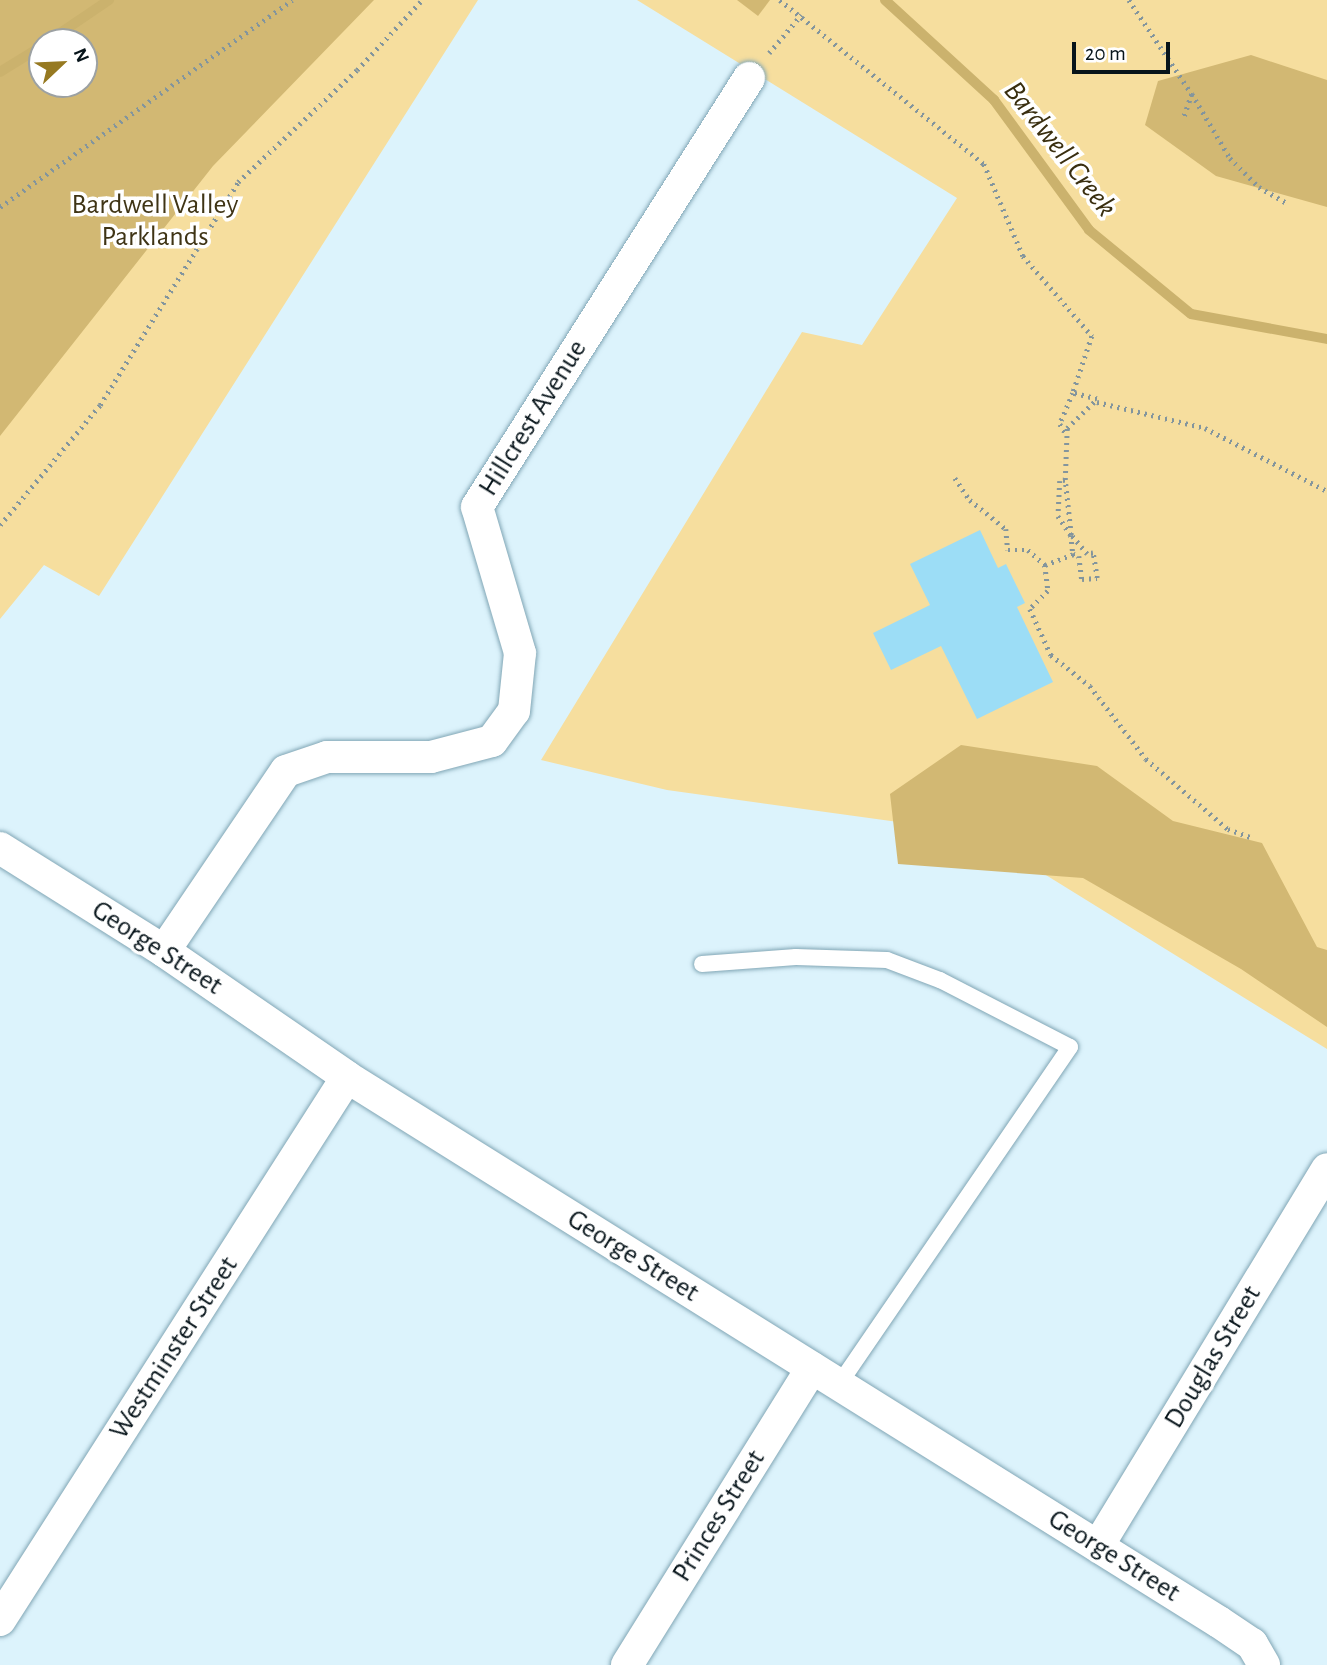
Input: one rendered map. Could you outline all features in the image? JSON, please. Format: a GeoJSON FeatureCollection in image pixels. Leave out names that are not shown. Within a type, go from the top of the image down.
{"type":"FeatureCollection","features":[{"type":"Feature","properties":{"kind":"street","name":"Hillcrest Avenue"},"geometry":{"type":"LineString","coordinates":[[164,951],[286,771],[327,757],[431,757],[492,741],[514,712],[520,653],[477,507],[749,78]]}},
{"type":"Feature","properties":{"kind":"street","name":"George Street"},"geometry":{"type":"LineString","coordinates":[[0,848],[164,951],[347,1077],[1252,1644],[1264,1664]]}},
{"type":"Feature","properties":{"kind":"street","name":"Westminster Street"},"geometry":{"type":"LineString","coordinates":[[0,1620],[347,1077]]}},
{"type":"Feature","properties":{"kind":"street","name":"Douglas Street"},"geometry":{"type":"LineString","coordinates":[[1098,1546],[1327,1169]]}},
{"type":"Feature","properties":{"kind":"street","name":"Princes Street"},"geometry":{"type":"LineString","coordinates":[[626,1665],[826,1376]]}},
{"type":"Feature","properties":{"kind":"lane"},"geometry":{"type":"LineString","coordinates":[[702,964],[796,957],[887,960],[940,980],[1070,1047],[826,1376]]}},
{"type":"Feature","properties":{"kind":"path"},"geometry":{"type":"LineString","coordinates":[[0,207],[292,0]]}},
{"type":"Feature","properties":{"kind":"path"},"geometry":{"type":"LineString","coordinates":[[0,525],[100,405],[238,182],[358,71],[422,0]]}},
{"type":"Feature","properties":{"kind":"path"},"geometry":{"type":"LineString","coordinates":[[780,0],[985,164],[1024,256],[1092,336],[1060,424],[1066,434],[1065,480],[1073,554]]}},
{"type":"Feature","properties":{"kind":"path"},"geometry":{"type":"LineString","coordinates":[[1129,0],[1192,94],[1230,158],[1259,187],[1287,203]]}},
{"type":"Feature","properties":{"kind":"path"},"geometry":{"type":"LineString","coordinates":[[749,78],[801,15]]}},
{"type":"Feature","properties":{"kind":"path"},"geometry":{"type":"LineString","coordinates":[[1184,117],[1192,94]]}},
{"type":"Feature","properties":{"kind":"path"},"geometry":{"type":"LineString","coordinates":[[1073,393],[1097,402],[1213,431],[1327,491]]}},
{"type":"Feature","properties":{"kind":"path"},"geometry":{"type":"LineString","coordinates":[[1066,434],[1097,402]]}},
{"type":"Feature","properties":{"kind":"path"},"geometry":{"type":"LineString","coordinates":[[955,478],[970,500],[1006,529],[1008,550],[1028,550],[1045,565],[1048,591],[1030,609],[1051,655],[1090,686],[1146,759],[1228,829],[1253,838]]}},
{"type":"Feature","properties":{"kind":"path"},"geometry":{"type":"LineString","coordinates":[[1045,565],[1073,554],[1079,556],[1082,579],[1097,578],[1093,553],[1087,554],[1058,516],[1060,481],[1065,480]]}},
{"type":"Feature","properties":{"kind":"green space","name":"Bardwell Valley Parklands"},"geometry":{"type":"Polygon","coordinates":[[[0,0],[478,0],[99,596],[44,565],[0,619],[0,0]]]}},
{"type":"Feature","properties":{"kind":"green space"},"geometry":{"type":"Polygon","coordinates":[[[0,0],[374,0],[213,166],[0,436],[0,0]]]}},
{"type":"Feature","properties":{"kind":"green space"},"geometry":{"type":"Polygon","coordinates":[[[637,0],[1327,0],[1327,1049],[978,833],[667,790],[541,760],[802,332],[862,345],[957,198],[637,0]]]}},
{"type":"Feature","properties":{"kind":"green space"},"geometry":{"type":"Polygon","coordinates":[[[737,0],[770,0],[758,16],[737,0]]]}},
{"type":"Feature","properties":{"kind":"green space"},"geometry":{"type":"Polygon","coordinates":[[[1251,55],[1327,80],[1327,207],[1216,176],[1145,125],[1158,81],[1251,55]]]}},
{"type":"Feature","properties":{"kind":"green space"},"geometry":{"type":"Polygon","coordinates":[[[961,745],[1097,766],[1173,821],[1262,843],[1317,947],[1327,950],[1327,1027],[1241,969],[1083,878],[898,864],[890,794],[961,745]]]}},
{"type":"Feature","properties":{"kind":"building"},"geometry":{"type":"Polygon","coordinates":[[[980,530],[998,568],[1006,564],[1025,603],[1017,607],[1053,682],[977,719],[941,646],[891,670],[873,633],[930,605],[910,564],[980,530]]]}},
{"type":"Feature","properties":{"kind":"waterway","name":"Bardwell Creek"},"geometry":{"type":"LineString","coordinates":[[68,28],[109,0]]}},
{"type":"Feature","properties":{"kind":"waterway","name":"Bardwell Creek"},"geometry":{"type":"LineString","coordinates":[[885,0],[994,100],[1089,230],[1191,314],[1327,339]]}},
{"type":"Feature","properties":{"kind":"waterway","name":"Bardwell Creek"},"geometry":{"type":"LineString","coordinates":[[0,72],[28,55]]}}]}
